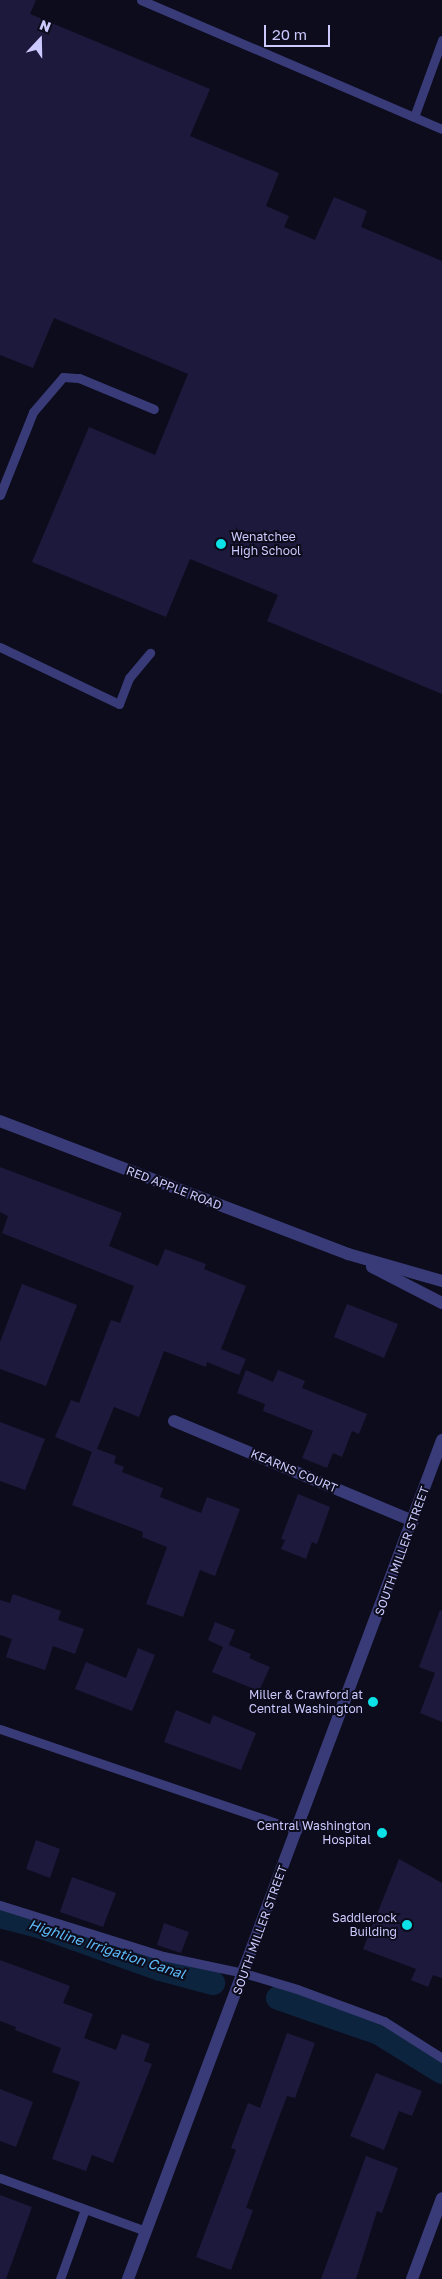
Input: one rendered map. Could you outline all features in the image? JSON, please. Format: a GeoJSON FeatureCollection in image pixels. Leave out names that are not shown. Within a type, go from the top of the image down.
{"type":"FeatureCollection","features":[{"type":"Feature","properties":{"kind":"street","name":"RED APPLE ROAD"},"geometry":{"type":"LineString","coordinates":[[0,1122],[348,1254],[442,1281]]}},
{"type":"Feature","properties":{"kind":"street","name":"RED APPLE ROAD"},"geometry":{"type":"LineString","coordinates":[[348,1254],[442,1303]]}},
{"type":"Feature","properties":{"kind":"street","name":"KEARNS COURT"},"geometry":{"type":"LineString","coordinates":[[174,1421],[413,1521]]}},
{"type":"Feature","properties":{"kind":"street","name":"SOUTH MILLER STREET"},"geometry":{"type":"LineString","coordinates":[[128,2279],[442,1440]]}},
{"type":"Feature","properties":{"kind":"street"},"geometry":{"type":"LineString","coordinates":[[412,2279],[442,2198]]}},
{"type":"Feature","properties":{"kind":"lane"},"geometry":{"type":"LineString","coordinates":[[141,0],[442,129]]}},
{"type":"Feature","properties":{"kind":"lane"},"geometry":{"type":"LineString","coordinates":[[414,118],[442,40]]}},
{"type":"Feature","properties":{"kind":"lane"},"geometry":{"type":"LineString","coordinates":[[0,495],[33,412],[51,387],[63,377],[79,378],[154,409]]}},
{"type":"Feature","properties":{"kind":"lane"},"geometry":{"type":"LineString","coordinates":[[0,647],[119,704],[129,678],[150,653]]}},
{"type":"Feature","properties":{"kind":"lane"},"geometry":{"type":"LineString","coordinates":[[0,1729],[297,1830]]}},
{"type":"Feature","properties":{"kind":"lane"},"geometry":{"type":"LineString","coordinates":[[0,1905],[163,1956],[243,1975],[384,2021],[442,2058]]}},
{"type":"Feature","properties":{"kind":"lane"},"geometry":{"type":"LineString","coordinates":[[0,2178],[146,2231]]}},
{"type":"Feature","properties":{"kind":"lane"},"geometry":{"type":"LineString","coordinates":[[60,2279],[86,2209]]}},
{"type":"Feature","properties":{"kind":"building","name":"Wenatchee High School"},"geometry":{"type":"Polygon","coordinates":[[[0,0],[36,0],[30,14],[210,89],[190,136],[279,173],[266,206],[289,216],[284,227],[315,240],[334,197],[367,211],[361,227],[442,261],[442,694],[267,621],[278,595],[190,559],[166,617],[32,562],[89,427],[155,455],[188,374],[54,318],[33,368],[0,355],[0,0]]]}},
{"type":"Feature","properties":{"kind":"building"},"geometry":{"type":"Polygon","coordinates":[[[0,1167],[122,1213],[109,1246],[158,1266],[165,1249],[206,1264],[204,1269],[246,1286],[221,1349],[246,1359],[239,1375],[207,1362],[206,1367],[164,1351],[139,1417],[114,1407],[97,1449],[116,1456],[114,1463],[124,1467],[122,1472],[163,1488],[160,1497],[201,1513],[207,1497],[240,1509],[215,1576],[200,1570],[183,1617],[146,1604],[167,1547],[142,1537],[143,1532],[72,1505],[92,1452],[55,1437],[71,1400],[79,1403],[111,1320],[120,1323],[134,1286],[2,1233],[8,1216],[0,1212],[0,1167]]]}},
{"type":"Feature","properties":{"kind":"building"},"geometry":{"type":"Polygon","coordinates":[[[22,1284],[77,1305],[46,1386],[0,1369],[0,1342],[22,1284]]]}},
{"type":"Feature","properties":{"kind":"building"},"geometry":{"type":"Polygon","coordinates":[[[347,1304],[398,1324],[384,1358],[334,1337],[347,1304]]]}},
{"type":"Feature","properties":{"kind":"building"},"geometry":{"type":"Polygon","coordinates":[[[246,1370],[273,1382],[278,1370],[305,1381],[302,1388],[367,1414],[359,1434],[352,1431],[342,1457],[333,1453],[327,1468],[302,1458],[313,1431],[263,1411],[265,1404],[237,1393],[246,1370]]]}},
{"type":"Feature","properties":{"kind":"building"},"geometry":{"type":"Polygon","coordinates":[[[0,1422],[45,1439],[25,1490],[0,1481],[0,1422]]]}},
{"type":"Feature","properties":{"kind":"building"},"geometry":{"type":"Polygon","coordinates":[[[298,1494],[330,1507],[317,1544],[312,1542],[306,1559],[281,1549],[285,1540],[281,1539],[298,1494]]]}},
{"type":"Feature","properties":{"kind":"building"},"geometry":{"type":"Polygon","coordinates":[[[13,1594],[61,1611],[58,1620],[84,1629],[75,1654],[53,1646],[45,1670],[6,1657],[12,1639],[0,1635],[0,1600],[10,1603],[13,1594]]]}},
{"type":"Feature","properties":{"kind":"building"},"geometry":{"type":"Polygon","coordinates":[[[440,1610],[442,1611],[442,1722],[420,1713],[435,1673],[419,1667],[440,1610]]]}},
{"type":"Feature","properties":{"kind":"building"},"geometry":{"type":"Polygon","coordinates":[[[215,1622],[235,1630],[229,1645],[251,1654],[249,1658],[270,1667],[259,1691],[212,1672],[223,1647],[208,1640],[215,1622]]]}},
{"type":"Feature","properties":{"kind":"building"},"geometry":{"type":"Polygon","coordinates":[[[138,1648],[155,1655],[132,1711],[75,1689],[86,1662],[126,1678],[138,1648]]]}},
{"type":"Feature","properties":{"kind":"building"},"geometry":{"type":"Polygon","coordinates":[[[176,1710],[210,1724],[213,1715],[256,1733],[241,1770],[164,1742],[176,1710]]]}},
{"type":"Feature","properties":{"kind":"building"},"geometry":{"type":"Polygon","coordinates":[[[36,1840],[60,1849],[50,1878],[26,1869],[36,1840]]]}},
{"type":"Feature","properties":{"kind":"building","name":"Saddlerock Building"},"geometry":{"type":"Polygon","coordinates":[[[399,1859],[442,1883],[442,1978],[433,1975],[428,1987],[411,1980],[416,1969],[363,1949],[399,1859]]]}},
{"type":"Feature","properties":{"kind":"building"},"geometry":{"type":"Polygon","coordinates":[[[72,1877],[116,1893],[103,1927],[60,1912],[72,1877]]]}},
{"type":"Feature","properties":{"kind":"building"},"geometry":{"type":"Polygon","coordinates":[[[164,1923],[189,1932],[181,1953],[157,1945],[164,1923]]]}},
{"type":"Feature","properties":{"kind":"building"},"geometry":{"type":"Polygon","coordinates":[[[0,1960],[70,1986],[63,2003],[93,2014],[84,2038],[116,2050],[122,2034],[150,2044],[144,2061],[152,2064],[113,2163],[92,2155],[86,2171],[52,2159],[80,2082],[52,2072],[61,2048],[15,2030],[16,2027],[0,2021],[0,1960]]]}},
{"type":"Feature","properties":{"kind":"building"},"geometry":{"type":"Polygon","coordinates":[[[287,2033],[315,2043],[295,2098],[287,2096],[268,2147],[246,2208],[253,2210],[231,2270],[196,2257],[236,2150],[231,2148],[248,2103],[260,2108],[287,2033]]]}},
{"type":"Feature","properties":{"kind":"building"},"geometry":{"type":"Polygon","coordinates":[[[376,2073],[422,2091],[412,2116],[399,2111],[384,2150],[350,2136],[376,2073]]]}},
{"type":"Feature","properties":{"kind":"building"},"geometry":{"type":"Polygon","coordinates":[[[0,2089],[33,2102],[16,2147],[0,2141],[0,2089]]]}},
{"type":"Feature","properties":{"kind":"building"},"geometry":{"type":"Polygon","coordinates":[[[366,2156],[398,2168],[382,2213],[377,2211],[356,2279],[321,2279],[366,2156]]]}},
{"type":"Feature","properties":{"kind":"building"},"geometry":{"type":"Polygon","coordinates":[[[0,2195],[32,2207],[6,2279],[0,2279],[0,2195]]]}},
{"type":"Feature","properties":{"kind":"waterway","name":"Highline Irrigation Canal"},"geometry":{"type":"LineString","coordinates":[[0,1916],[42,1927],[160,1969],[213,1983]]}},
{"type":"Feature","properties":{"kind":"waterway","name":"Highline Irrigation Canal"},"geometry":{"type":"LineString","coordinates":[[278,1998],[379,2033],[442,2072]]}},
{"type":"Feature","properties":{"kind":"place","name":"Wenatchee High School"},"geometry":{"type":"Point","coordinates":[221,544]}},
{"type":"Feature","properties":{"kind":"place","name":"Miller & Crawford at Central Washington"},"geometry":{"type":"Point","coordinates":[373,1702]}},
{"type":"Feature","properties":{"kind":"place","name":"Central Washington Hospital"},"geometry":{"type":"Point","coordinates":[382,1833]}},
{"type":"Feature","properties":{"kind":"place","name":"Saddlerock Building"},"geometry":{"type":"Point","coordinates":[407,1925]}}]}
